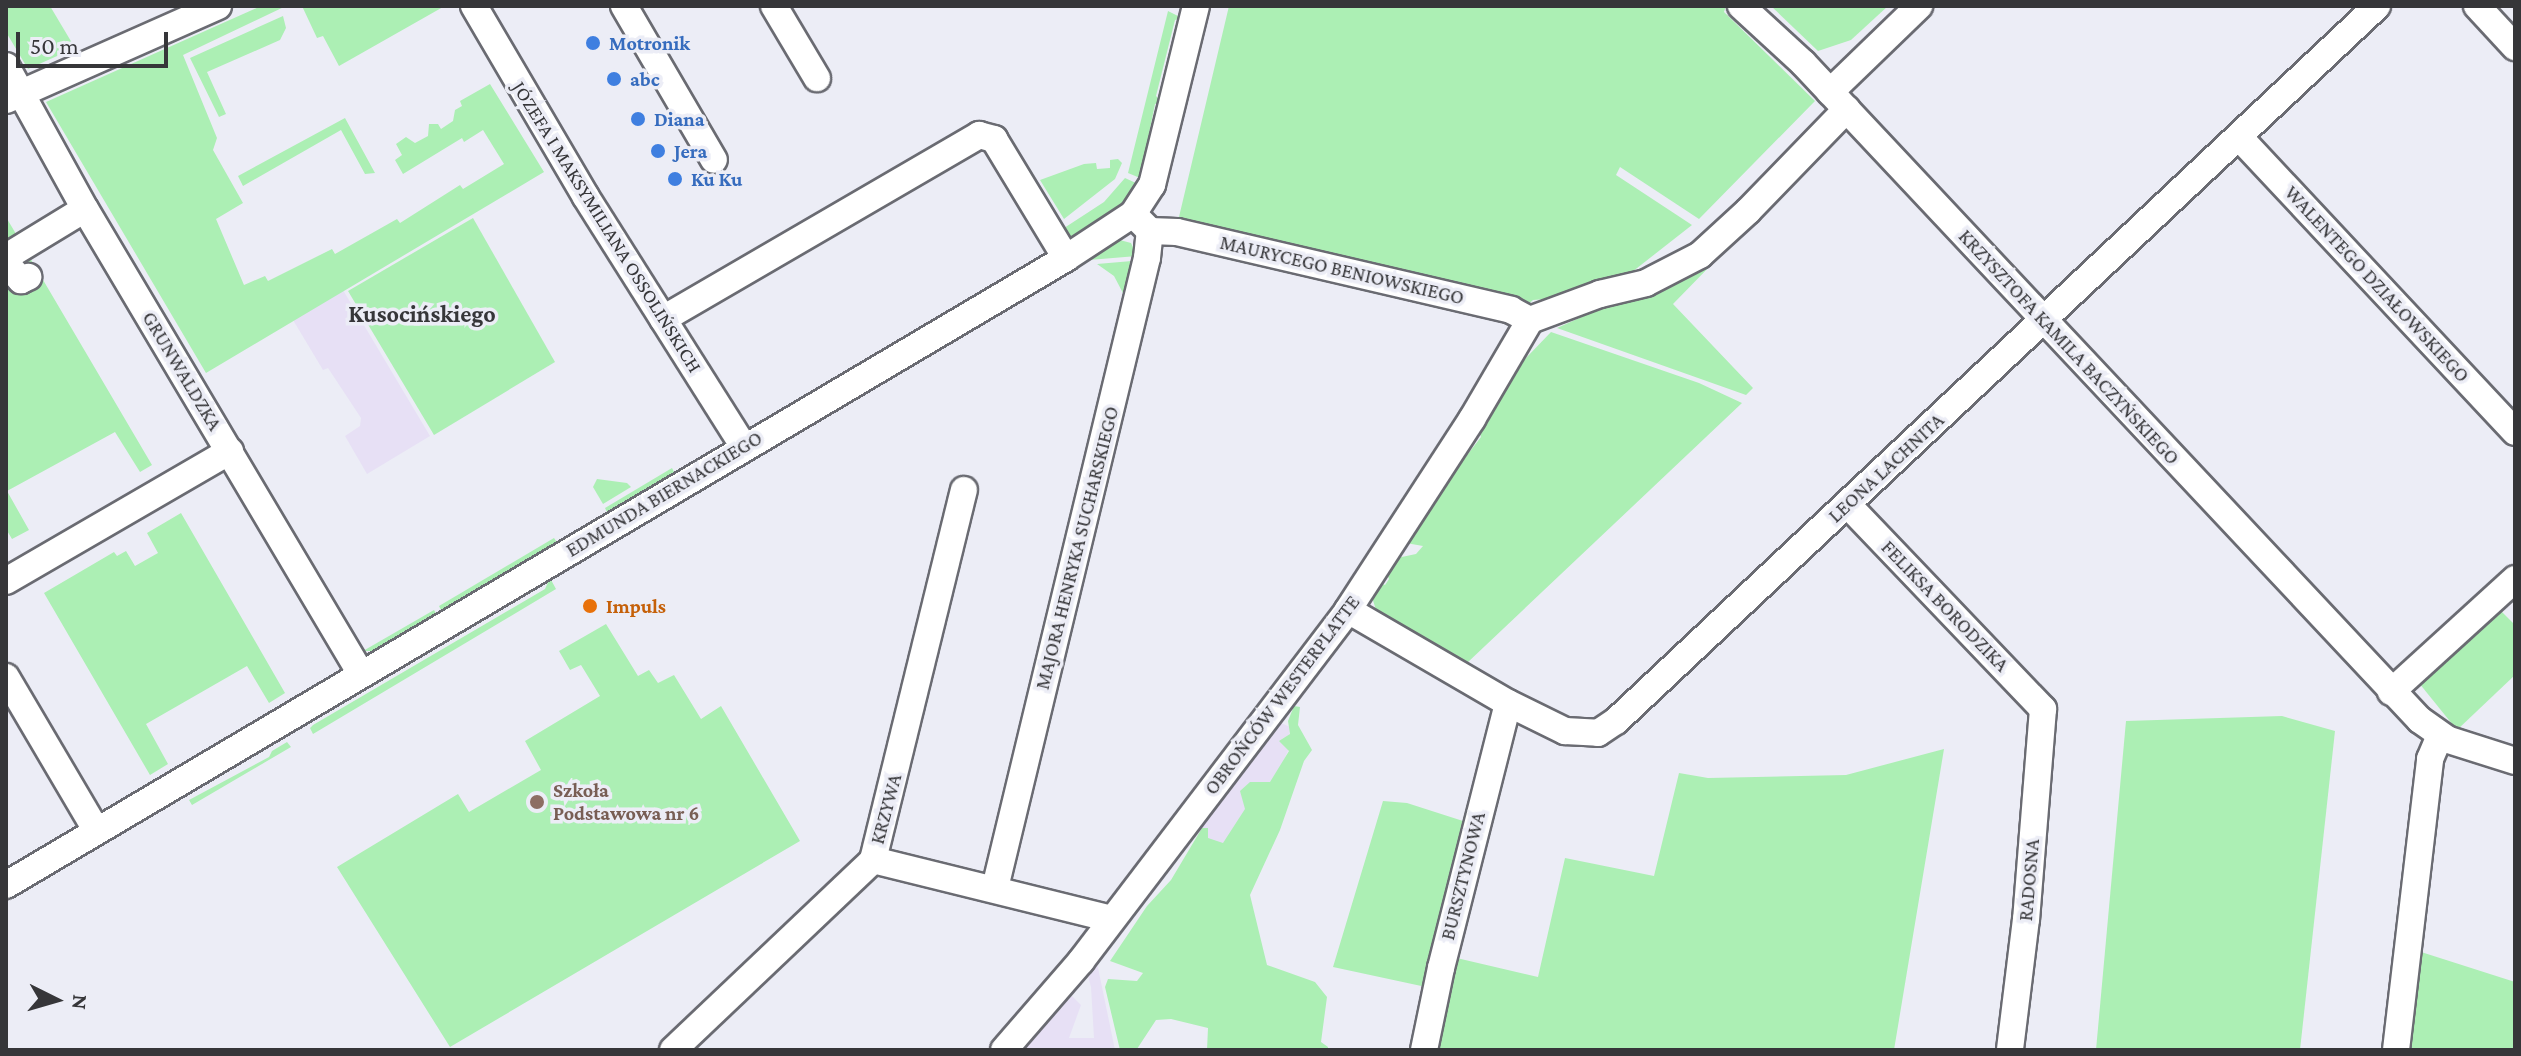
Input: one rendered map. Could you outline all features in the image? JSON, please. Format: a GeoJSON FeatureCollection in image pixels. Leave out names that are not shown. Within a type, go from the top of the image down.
{"type":"FeatureCollection","features":[{"type":"Feature","properties":{"kind":"street"},"geometry":{"type":"LineString","coordinates":[[14,96],[218,6]]}},
{"type":"Feature","properties":{"kind":"street","name":"JÓZEFA I MAKSYMILIANA OSSOLIŃSKICH"},"geometry":{"type":"LineString","coordinates":[[474,6],[744,447]]}},
{"type":"Feature","properties":{"kind":"street"},"geometry":{"type":"LineString","coordinates":[[624,6],[714,160]]}},
{"type":"Feature","properties":{"kind":"street"},"geometry":{"type":"LineString","coordinates":[[774,6],[817,78]]}},
{"type":"Feature","properties":{"kind":"street","name":"EDMUNDA BIERNACKIEGO"},"geometry":{"type":"LineString","coordinates":[[6,885],[1066,258],[1142,223],[1196,6]]}},
{"type":"Feature","properties":{"kind":"street","name":"KRZYSZTOFA KAMILA BACZYŃSKIEGO"},"geometry":{"type":"LineString","coordinates":[[1741,6],[1838,101],[2391,692],[2440,736]]}},
{"type":"Feature","properties":{"kind":"street"},"geometry":{"type":"LineString","coordinates":[[1530,320],[1600,294],[1646,283],[1700,255],[1748,211],[1919,6]]}},
{"type":"Feature","properties":{"kind":"street","name":"LEONA LACHNITA"},"geometry":{"type":"LineString","coordinates":[[1348,610],[1508,703],[1565,731],[1598,733],[1616,721],[2377,6]]}},
{"type":"Feature","properties":{"kind":"street"},"geometry":{"type":"LineString","coordinates":[[2477,6],[2515,47]]}},
{"type":"Feature","properties":{"kind":"street","name":"GRUNWALDZKA"},"geometry":{"type":"LineString","coordinates":[[6,66],[14,96],[85,209],[361,674]]}},
{"type":"Feature","properties":{"kind":"street"},"geometry":{"type":"LineString","coordinates":[[663,319],[979,135],[994,139],[1066,258]]}},
{"type":"Feature","properties":{"kind":"street","name":"WALENTEGO DZIAŁOWSKIEGO"},"geometry":{"type":"LineString","coordinates":[[2239,137],[2515,432]]}},
{"type":"Feature","properties":{"kind":"street"},"geometry":{"type":"LineString","coordinates":[[6,257],[85,209]]}},
{"type":"Feature","properties":{"kind":"street","name":"MAURYCEGO BENIOWSKIEGO"},"geometry":{"type":"LineString","coordinates":[[1142,223],[1511,310],[1530,320]]}},
{"type":"Feature","properties":{"kind":"street","name":"MAJORA HENRYKA SUCHARSKIEGO"},"geometry":{"type":"LineString","coordinates":[[995,888],[1147,258],[1142,223]]}},
{"type":"Feature","properties":{"kind":"street","name":"OBROŃCÓW WESTERPLATTE"},"geometry":{"type":"LineString","coordinates":[[1004,1050],[1081,961],[1348,610],[1472,419],[1530,320]]}},
{"type":"Feature","properties":{"kind":"street"},"geometry":{"type":"LineString","coordinates":[[6,581],[230,451]]}},
{"type":"Feature","properties":{"kind":"street","name":"KRZYWA"},"geometry":{"type":"LineString","coordinates":[[673,1050],[873,860],[964,490]]}},
{"type":"Feature","properties":{"kind":"street","name":"FELIKSA BORODZIKA"},"geometry":{"type":"LineString","coordinates":[[1847,504],[2043,709]]}},
{"type":"Feature","properties":{"kind":"street"},"geometry":{"type":"LineString","coordinates":[[2391,692],[2515,579]]}},
{"type":"Feature","properties":{"kind":"street"},"geometry":{"type":"LineString","coordinates":[[6,677],[96,830]]}},
{"type":"Feature","properties":{"kind":"street","name":"BURSZTYNOWA"},"geometry":{"type":"LineString","coordinates":[[1424,1050],[1441,968],[1508,703]]}},
{"type":"Feature","properties":{"kind":"street","name":"RADOSNA"},"geometry":{"type":"LineString","coordinates":[[2010,1050],[2026,919],[2043,709]]}},
{"type":"Feature","properties":{"kind":"street"},"geometry":{"type":"LineString","coordinates":[[2396,1050],[2428,775],[2440,736],[2515,761]]}},
{"type":"Feature","properties":{"kind":"street"},"geometry":{"type":"LineString","coordinates":[[873,860],[1112,919]]}},
{"type":"Feature","properties":{"kind":"shaded area"},"geometry":{"type":"Polygon","coordinates":[[[343,290],[430,436],[367,474],[345,436],[360,426],[361,418],[328,368],[323,370],[293,320],[343,290]]]}},
{"type":"Feature","properties":{"kind":"shaded area"},"geometry":{"type":"Polygon","coordinates":[[[1272,719],[1290,727],[1288,751],[1272,784],[1222,851],[1189,829],[1272,719]]]}},
{"type":"Feature","properties":{"kind":"shaded area"},"geometry":{"type":"Polygon","coordinates":[[[1096,958],[1115,1050],[1018,1050],[1068,992],[1081,1005],[1069,1038],[1094,1038],[1091,987],[1086,969],[1096,958]]]}},
{"type":"Feature","properties":{"kind":"green space"},"geometry":{"type":"Polygon","coordinates":[[[6,6],[50,6],[75,48],[28,69],[6,32],[6,6]]]}},
{"type":"Feature","properties":{"kind":"green space"},"geometry":{"type":"Polygon","coordinates":[[[261,6],[286,6],[183,55],[217,138],[213,150],[243,203],[216,219],[244,285],[265,276],[268,281],[332,249],[335,254],[397,219],[400,223],[460,185],[463,189],[504,164],[483,130],[464,142],[462,138],[403,174],[395,160],[402,155],[396,144],[406,137],[415,143],[428,136],[429,124],[438,124],[441,129],[453,121],[455,110],[462,106],[460,101],[490,84],[544,172],[206,373],[46,102],[261,6]]]}},
{"type":"Feature","properties":{"kind":"green space"},"geometry":{"type":"Polygon","coordinates":[[[302,6],[443,7],[339,66],[323,36],[317,38],[302,6]]]}},
{"type":"Feature","properties":{"kind":"green space"},"geometry":{"type":"Polygon","coordinates":[[[1229,6],[1726,6],[1724,12],[1815,101],[1699,219],[1620,167],[1616,175],[1692,225],[1632,272],[1592,282],[1546,299],[1533,300],[1513,318],[1174,238],[1229,6]]]}},
{"type":"Feature","properties":{"kind":"green space"},"geometry":{"type":"Polygon","coordinates":[[[1771,6],[1888,6],[1851,40],[1818,51],[1771,6]]]}},
{"type":"Feature","properties":{"kind":"green space"},"geometry":{"type":"Polygon","coordinates":[[[1168,11],[1182,18],[1175,20],[1156,96],[1162,102],[1155,104],[1140,178],[1128,173],[1168,11]]]}},
{"type":"Feature","properties":{"kind":"green space"},"geometry":{"type":"Polygon","coordinates":[[[283,16],[286,28],[280,40],[207,72],[226,114],[219,117],[190,58],[283,16]]]}},
{"type":"Feature","properties":{"kind":"green space"},"geometry":{"type":"Polygon","coordinates":[[[345,118],[375,173],[365,174],[341,130],[243,186],[238,176],[345,118]]]}},
{"type":"Feature","properties":{"kind":"green space"},"geometry":{"type":"Polygon","coordinates":[[[1118,159],[1122,163],[1115,179],[1064,219],[1040,180],[1084,164],[1096,163],[1097,169],[1110,168],[1110,160],[1118,159]]]}},
{"type":"Feature","properties":{"kind":"green space"},"geometry":{"type":"Polygon","coordinates":[[[1125,178],[1138,184],[1125,202],[1067,243],[1058,232],[1104,202],[1125,178]]]}},
{"type":"Feature","properties":{"kind":"green space"},"geometry":{"type":"Polygon","coordinates":[[[6,217],[152,465],[140,472],[115,432],[7,491],[29,530],[12,539],[6,529],[6,217]]]}},
{"type":"Feature","properties":{"kind":"green space"},"geometry":{"type":"Polygon","coordinates":[[[473,218],[555,362],[434,435],[348,291],[473,218]]]}},
{"type":"Feature","properties":{"kind":"green space"},"geometry":{"type":"Polygon","coordinates":[[[1116,239],[1131,243],[1137,256],[1077,261],[1116,239]]]}},
{"type":"Feature","properties":{"kind":"green space"},"geometry":{"type":"Polygon","coordinates":[[[1132,261],[1124,295],[1114,276],[1097,264],[1132,261]]]}},
{"type":"Feature","properties":{"kind":"green space"},"geometry":{"type":"Polygon","coordinates":[[[1714,262],[1673,304],[1753,388],[1746,395],[1557,328],[1595,311],[1658,294],[1714,262]]]}},
{"type":"Feature","properties":{"kind":"green space"},"geometry":{"type":"Polygon","coordinates":[[[1551,332],[1699,383],[1742,403],[1467,663],[1376,610],[1371,594],[1380,583],[1385,585],[1389,579],[1386,572],[1397,558],[1416,554],[1423,546],[1406,543],[1455,464],[1461,463],[1481,437],[1478,428],[1520,356],[1525,359],[1551,332]]]}},
{"type":"Feature","properties":{"kind":"green space"},"geometry":{"type":"Polygon","coordinates":[[[672,468],[675,474],[608,514],[605,508],[672,468]]]}},
{"type":"Feature","properties":{"kind":"green space"},"geometry":{"type":"Polygon","coordinates":[[[597,479],[627,483],[631,487],[603,504],[593,487],[597,479]]]}},
{"type":"Feature","properties":{"kind":"green space"},"geometry":{"type":"Polygon","coordinates":[[[181,513],[285,693],[269,703],[247,666],[146,724],[168,764],[150,775],[44,593],[114,552],[117,556],[126,551],[135,566],[158,553],[147,533],[181,513]]]}},
{"type":"Feature","properties":{"kind":"green space"},"geometry":{"type":"Polygon","coordinates":[[[554,538],[558,544],[442,612],[439,606],[554,538]]]}},
{"type":"Feature","properties":{"kind":"green space"},"geometry":{"type":"Polygon","coordinates":[[[550,578],[556,589],[313,734],[310,728],[313,725],[545,589],[550,578]]]}},
{"type":"Feature","properties":{"kind":"green space"},"geometry":{"type":"Polygon","coordinates":[[[2498,608],[2515,625],[2515,675],[2457,730],[2419,683],[2498,608]]]}},
{"type":"Feature","properties":{"kind":"green space"},"geometry":{"type":"Polygon","coordinates":[[[434,610],[437,615],[377,651],[363,651],[434,610]]]}},
{"type":"Feature","properties":{"kind":"green space","name":"Szkoła Podstawowa nr 6"},"geometry":{"type":"Polygon","coordinates":[[[606,624],[638,676],[649,670],[658,683],[674,675],[701,719],[721,706],[800,841],[450,1047],[337,867],[458,794],[469,812],[541,770],[525,741],[600,696],[581,665],[570,670],[559,651],[606,624]]]}},
{"type":"Feature","properties":{"kind":"green space"},"geometry":{"type":"Polygon","coordinates":[[[1294,706],[1300,707],[1298,725],[1312,750],[1304,761],[1280,830],[1250,895],[1267,965],[1315,982],[1327,997],[1321,1042],[1328,1050],[1207,1050],[1208,1028],[1171,1019],[1156,1020],[1137,1049],[1120,1050],[1105,987],[1108,979],[1137,981],[1143,973],[1110,961],[1147,906],[1171,880],[1202,828],[1208,828],[1208,838],[1223,843],[1245,809],[1240,791],[1250,782],[1270,782],[1289,751],[1279,741],[1290,734],[1288,721],[1294,706]]]}},
{"type":"Feature","properties":{"kind":"green space"},"geometry":{"type":"Polygon","coordinates":[[[2282,716],[2335,731],[2300,1050],[2096,1050],[2126,721],[2282,716]]]}},
{"type":"Feature","properties":{"kind":"green space"},"geometry":{"type":"Polygon","coordinates":[[[287,742],[291,747],[192,805],[189,800],[269,757],[272,751],[287,742]]]}},
{"type":"Feature","properties":{"kind":"green space"},"geometry":{"type":"Polygon","coordinates":[[[1944,749],[1894,1050],[1414,1050],[1426,987],[1333,967],[1383,801],[1407,803],[1463,821],[1431,952],[1538,977],[1565,858],[1654,876],[1679,773],[1708,778],[1846,775],[1944,749]]]}},
{"type":"Feature","properties":{"kind":"green space"},"geometry":{"type":"Polygon","coordinates":[[[2418,951],[2515,982],[2515,1050],[2403,1050],[2418,951]]]}},
{"type":"Feature","properties":{"kind":"place","name":"Motronik"},"geometry":{"type":"Point","coordinates":[593,43]}},
{"type":"Feature","properties":{"kind":"place","name":"abc"},"geometry":{"type":"Point","coordinates":[614,79]}},
{"type":"Feature","properties":{"kind":"place","name":"Diana"},"geometry":{"type":"Point","coordinates":[638,119]}},
{"type":"Feature","properties":{"kind":"place","name":"Jera"},"geometry":{"type":"Point","coordinates":[658,151]}},
{"type":"Feature","properties":{"kind":"place","name":"Ku Ku"},"geometry":{"type":"Point","coordinates":[675,179]}},
{"type":"Feature","properties":{"kind":"place","name":"Impuls"},"geometry":{"type":"Point","coordinates":[590,606]}},
{"type":"Feature","properties":{"kind":"place","name":"Szkoła Podstawowa nr 6"},"geometry":{"type":"Point","coordinates":[537,802]}},
{"type":"Feature","properties":{"kind":"district","name":"Kusocińskiego"},"geometry":{"type":"Point","coordinates":[422,314]}}]}
